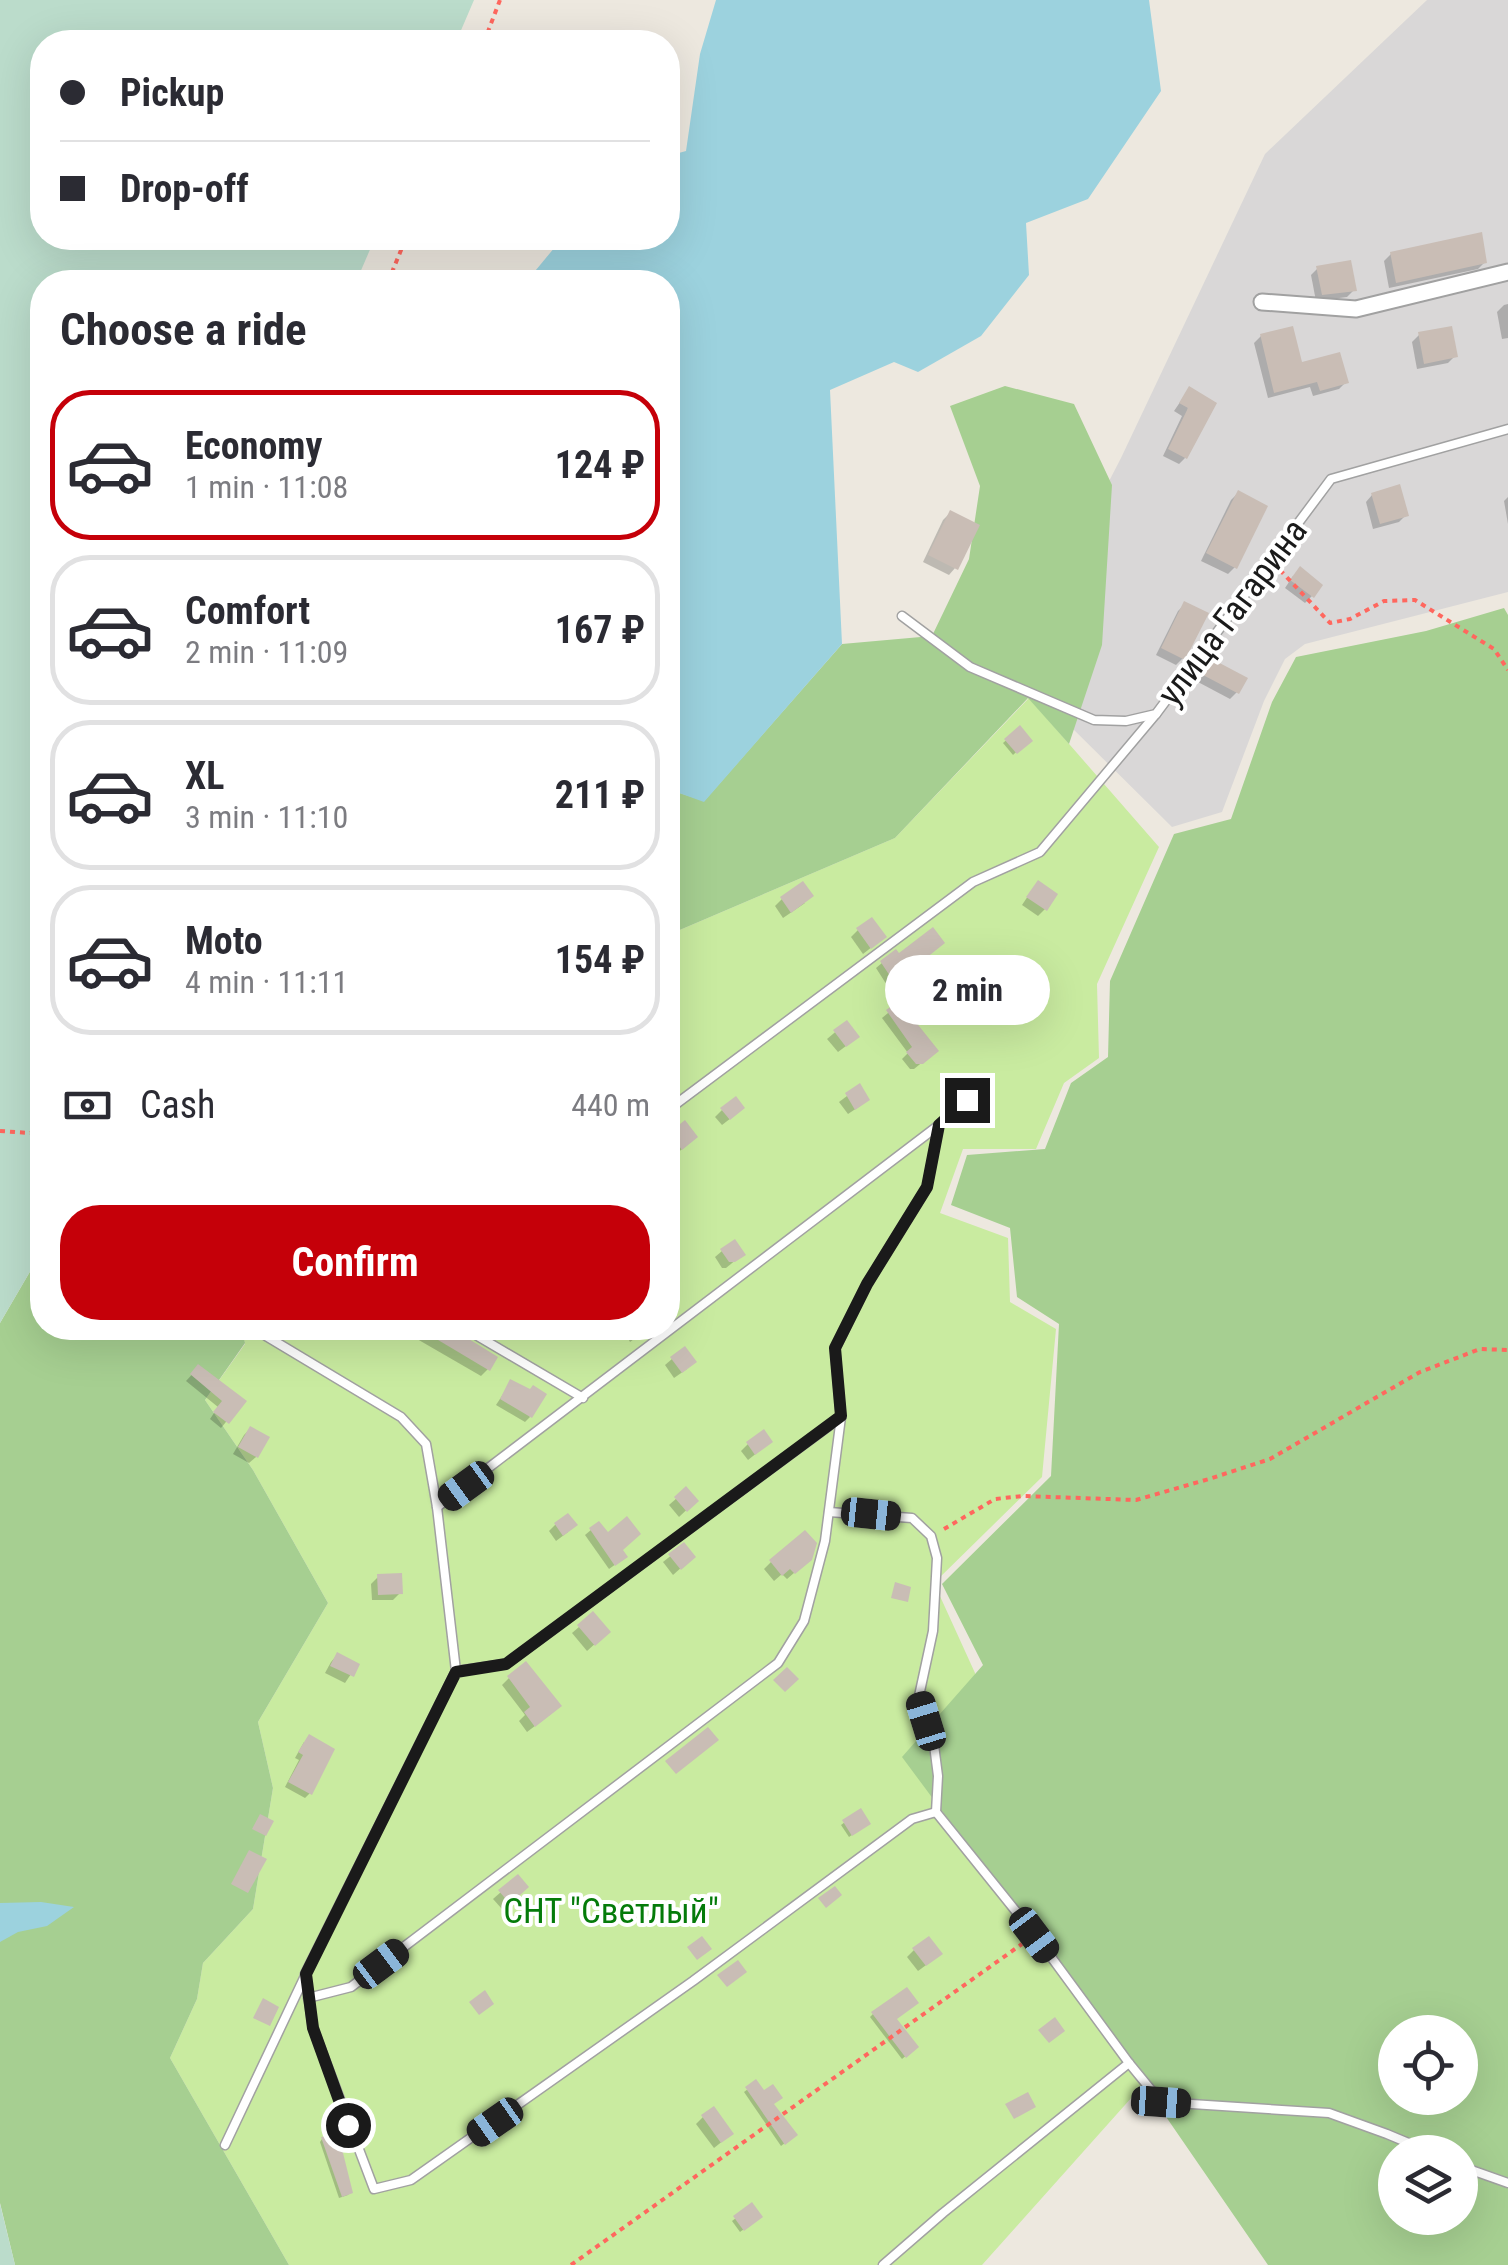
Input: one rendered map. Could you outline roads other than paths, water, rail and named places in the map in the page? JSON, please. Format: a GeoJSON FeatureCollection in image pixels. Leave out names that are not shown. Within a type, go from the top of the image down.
{"type":"FeatureCollection","features":[{"type":"Feature","properties":{"kind":"street"},"geometry":{"type":"LineString","coordinates":[[1262,302],[1356,309],[1508,272]]}},
{"type":"Feature","properties":{"kind":"lane","name":"улица Гагарина"},"geometry":{"type":"LineString","coordinates":[[902,616],[970,667],[1094,720],[1126,721],[1156,714],[1331,478],[1508,429]]}},
{"type":"Feature","properties":{"kind":"lane"},"geometry":{"type":"LineString","coordinates":[[680,1101],[972,882],[1040,852],[1156,714]]}},
{"type":"Feature","properties":{"kind":"lane"},"geometry":{"type":"LineString","coordinates":[[680,1323],[967,1100]]}},
{"type":"Feature","properties":{"kind":"lane"},"geometry":{"type":"LineString","coordinates":[[308,1998],[350,1987],[778,1663],[804,1621],[826,1542],[841,1416],[835,1348],[867,1284],[927,1187],[939,1125]]}},
{"type":"Feature","properties":{"kind":"lane"},"geometry":{"type":"LineString","coordinates":[[226,2144],[456,1672],[426,1444],[401,1417],[273,1340]]}},
{"type":"Feature","properties":{"kind":"lane"},"geometry":{"type":"LineString","coordinates":[[484,1340],[582,1398]]}},
{"type":"Feature","properties":{"kind":"lane"},"geometry":{"type":"LineString","coordinates":[[437,1507],[658,1340]]}},
{"type":"Feature","properties":{"kind":"lane"},"geometry":{"type":"LineString","coordinates":[[456,1672],[506,1664],[841,1416]]}},
{"type":"Feature","properties":{"kind":"lane"},"geometry":{"type":"LineString","coordinates":[[829,1512],[912,1518],[931,1536],[937,1558],[933,1631],[919,1696],[934,1745],[938,1776],[936,1812],[1161,2102],[1329,2113],[1390,2135]]}},
{"type":"Feature","properties":{"kind":"lane"},"geometry":{"type":"LineString","coordinates":[[306,1974],[313,2028],[374,2189],[412,2180],[912,1819],[936,1812]]}},
{"type":"Feature","properties":{"kind":"lane"},"geometry":{"type":"LineString","coordinates":[[884,2265],[1129,2062]]}},
{"type":"Feature","properties":{"kind":"lane"},"geometry":{"type":"LineString","coordinates":[[1478,2172],[1508,2183]]}},
{"type":"Feature","properties":{"kind":"water"},"geometry":{"type":"Polygon","coordinates":[[[716,0],[1149,0],[1161,91],[1088,199],[1026,223],[1029,275],[981,336],[918,372],[894,362],[830,390],[842,644],[704,802],[680,793],[680,270],[536,270],[553,250],[680,250],[680,153],[686,151],[700,54],[716,0]]]}},
{"type":"Feature","properties":{"kind":"water"},"geometry":{"type":"Polygon","coordinates":[[[41,1902],[74,1907],[47,1926],[18,1932],[0,1942],[0,1903],[41,1902]]]}},
{"type":"Feature","properties":{"kind":"park label","name":"СНТ \"Светлый\""},"geometry":{"type":"Point","coordinates":[611,1911]}}]}
